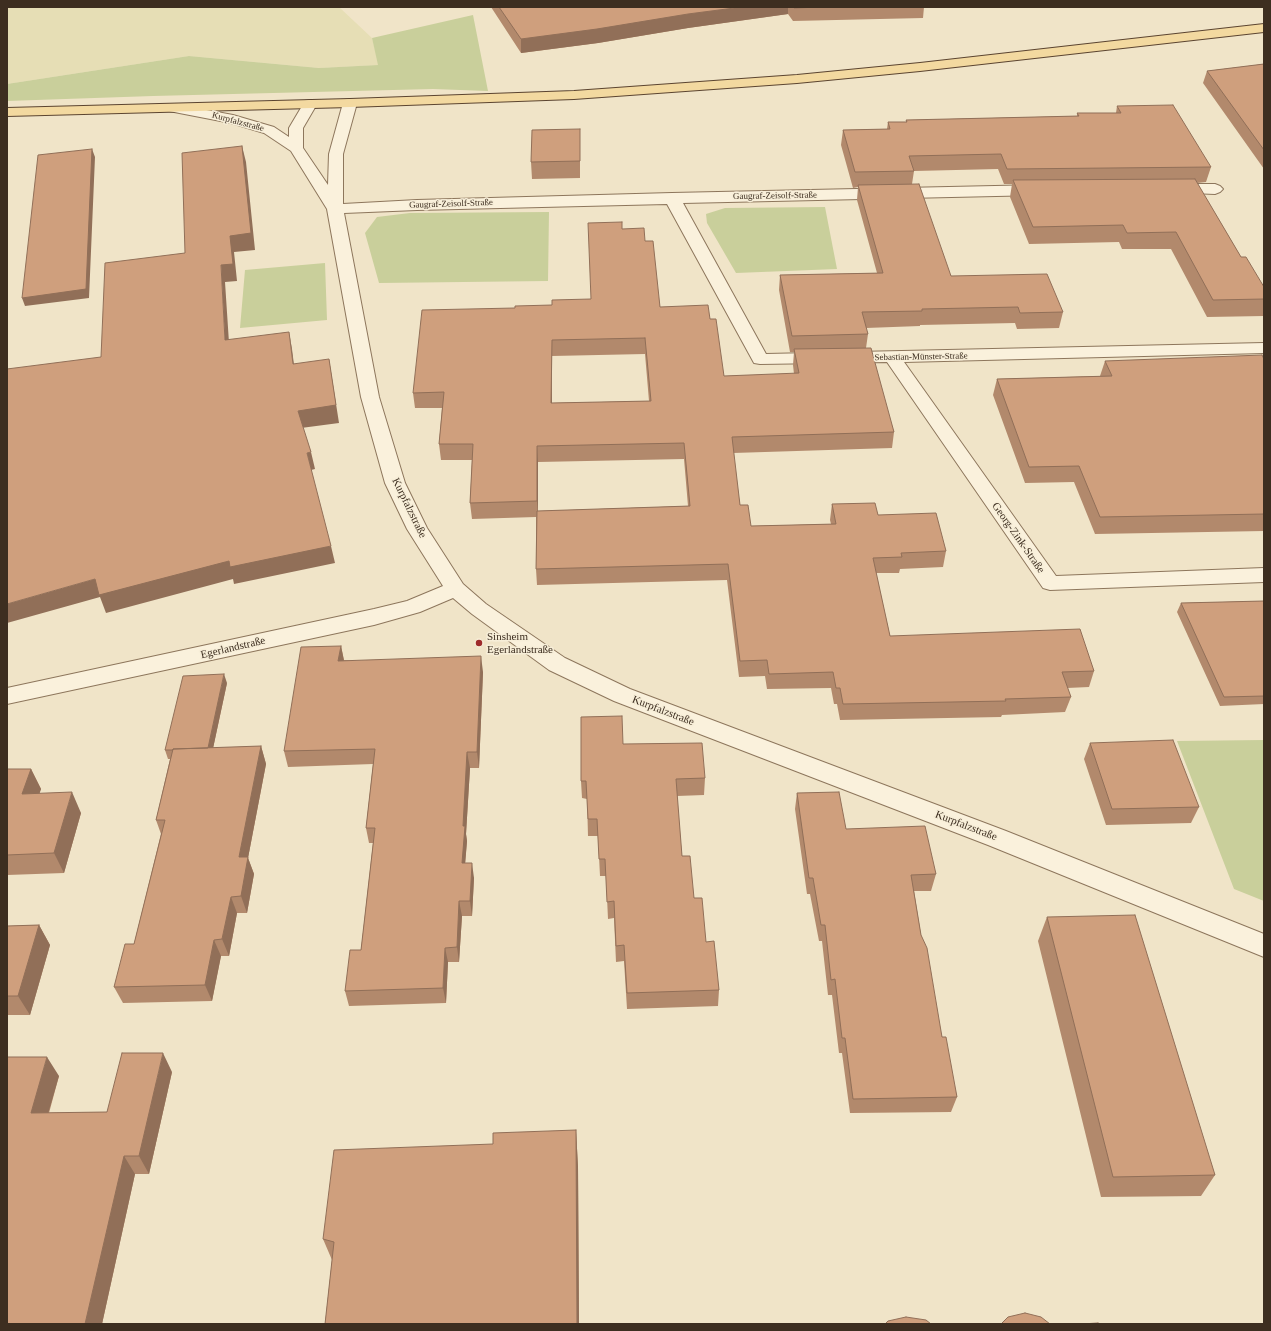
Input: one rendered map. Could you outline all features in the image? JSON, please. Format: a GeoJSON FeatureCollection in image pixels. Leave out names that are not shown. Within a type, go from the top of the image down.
{"type":"FeatureCollection","features":[{"type":"Feature","properties":{"kind":"main road"},"geometry":{"type":"LineString","coordinates":[[7,112],[350,103],[574,95],[797,79],[928,66],[1264,28]]}},
{"type":"Feature","properties":{"kind":"street","name":"Kurpfalzstraße"},"geometry":{"type":"LineString","coordinates":[[350,103],[336,154],[335,209],[370,397],[395,483],[416,529],[456,589],[479,609],[557,664],[622,695],[997,838],[1264,946]]}},
{"type":"Feature","properties":{"kind":"street"},"geometry":{"type":"LineString","coordinates":[[296,148],[296,128],[310,104]]}},
{"type":"Feature","properties":{"kind":"street","name":"Kurpfalzstraße"},"geometry":{"type":"LineString","coordinates":[[174,108],[233,119],[269,130],[296,148],[335,209]]}},
{"type":"Feature","properties":{"kind":"street"},"geometry":{"type":"LineString","coordinates":[[1160,189],[1214,189]]}},
{"type":"Feature","properties":{"kind":"street","name":"Gaugraf-Zeisolf-Straße"},"geometry":{"type":"LineString","coordinates":[[335,209],[418,205],[672,198],[1059,190]]}},
{"type":"Feature","properties":{"kind":"street","name":"Sebastian-Münster-Straße"},"geometry":{"type":"LineString","coordinates":[[672,198],[760,359],[1264,348]]}},
{"type":"Feature","properties":{"kind":"street","name":"Georg-Zink-Straße"},"geometry":{"type":"LineString","coordinates":[[892,357],[1050,583],[1264,575]]}},
{"type":"Feature","properties":{"kind":"street","name":"Egerlandstraße"},"geometry":{"type":"LineString","coordinates":[[7,696],[374,617],[413,607],[456,589]]}},
{"type":"Feature","properties":{"kind":"shaded area"},"geometry":{"type":"Polygon","coordinates":[[[7,7],[339,7],[372,38],[379,65],[319,68],[189,56],[7,84],[7,7]]]}},
{"type":"Feature","properties":{"kind":"green space"},"geometry":{"type":"Polygon","coordinates":[[[473,15],[488,91],[433,89],[7,101],[7,84],[189,56],[319,68],[378,65],[372,38],[473,15]]]}},
{"type":"Feature","properties":{"kind":"green space"},"geometry":{"type":"Polygon","coordinates":[[[825,207],[837,269],[736,273],[707,223],[706,214],[725,208],[825,207]]]}},
{"type":"Feature","properties":{"kind":"green space"},"geometry":{"type":"Polygon","coordinates":[[[549,212],[548,281],[379,283],[365,233],[377,217],[410,213],[549,212]]]}},
{"type":"Feature","properties":{"kind":"green space"},"geometry":{"type":"Polygon","coordinates":[[[325,263],[327,320],[240,328],[245,270],[325,263]]]}},
{"type":"Feature","properties":{"kind":"green space"},"geometry":{"type":"Polygon","coordinates":[[[1264,740],[1264,901],[1234,889],[1177,741],[1264,740]]]}},
{"type":"Feature","properties":{"kind":"building"},"geometry":{"type":"Polygon","coordinates":[[[499,7],[742,7],[521,39],[499,7]]]}},
{"type":"Feature","properties":{"kind":"building"},"geometry":{"type":"Polygon","coordinates":[[[794,7],[820,7],[794,8],[794,7]]]}},
{"type":"Feature","properties":{"kind":"building"},"geometry":{"type":"Polygon","coordinates":[[[1264,64],[1264,150],[1207,71],[1264,64]]]}},
{"type":"Feature","properties":{"kind":"building"},"geometry":{"type":"Polygon","coordinates":[[[1173,105],[1211,167],[1007,169],[1001,154],[909,156],[914,171],[855,172],[843,130],[890,129],[888,122],[907,122],[906,120],[1079,116],[1077,113],[1121,113],[1117,106],[1173,105]]]}},
{"type":"Feature","properties":{"kind":"building"},"geometry":{"type":"Polygon","coordinates":[[[580,129],[580,161],[531,162],[532,130],[580,129]]]}},
{"type":"Feature","properties":{"kind":"building"},"geometry":{"type":"Polygon","coordinates":[[[242,146],[251,233],[230,236],[233,264],[221,265],[225,340],[289,332],[293,364],[329,359],[336,405],[298,411],[311,452],[307,453],[331,546],[230,567],[229,561],[99,595],[95,579],[7,604],[7,369],[101,357],[105,263],[185,253],[182,153],[242,146]]]}},
{"type":"Feature","properties":{"kind":"building"},"geometry":{"type":"Polygon","coordinates":[[[92,149],[86,289],[22,298],[38,155],[92,149]]]}},
{"type":"Feature","properties":{"kind":"building"},"geometry":{"type":"Polygon","coordinates":[[[1195,179],[1241,257],[1246,257],[1264,287],[1264,299],[1213,300],[1176,232],[1127,233],[1123,225],[1033,227],[1013,180],[1195,179]]]}},
{"type":"Feature","properties":{"kind":"building"},"geometry":{"type":"Polygon","coordinates":[[[919,184],[951,276],[1047,274],[1063,312],[1020,313],[1018,307],[862,312],[868,334],[792,336],[780,275],[883,273],[858,185],[919,184]]]}},
{"type":"Feature","properties":{"kind":"building"},"geometry":{"type":"Polygon","coordinates":[[[622,222],[622,229],[644,228],[645,241],[653,241],[660,307],[708,305],[710,319],[716,319],[724,376],[799,373],[794,349],[871,348],[894,432],[732,437],[740,505],[748,505],[751,526],[836,524],[832,504],[875,503],[878,515],[936,513],[946,551],[901,553],[902,557],[873,558],[890,636],[1080,629],[1094,671],[1062,672],[1071,697],[1005,699],[1006,701],[843,704],[840,688],[836,688],[833,672],[769,674],[767,660],[740,661],[728,564],[536,569],[537,511],[690,506],[684,443],[537,446],[537,501],[470,503],[473,444],[439,444],[444,392],[413,393],[422,310],[515,308],[515,306],[552,305],[552,300],[591,299],[588,223],[622,222]],[[645,338],[552,340],[551,403],[651,401],[645,338]]]}},
{"type":"Feature","properties":{"kind":"building"},"geometry":{"type":"Polygon","coordinates":[[[1262,355],[1264,359],[1264,514],[1100,517],[1079,466],[1029,467],[997,379],[1112,376],[1105,361],[1262,355]]]}},
{"type":"Feature","properties":{"kind":"building"},"geometry":{"type":"Polygon","coordinates":[[[1264,601],[1264,696],[1224,697],[1181,603],[1264,601]]]}},
{"type":"Feature","properties":{"kind":"building"},"geometry":{"type":"Polygon","coordinates":[[[341,646],[338,661],[481,656],[477,752],[467,752],[463,826],[465,826],[462,863],[472,863],[470,901],[459,901],[457,947],[445,948],[443,988],[345,991],[350,950],[361,950],[375,828],[366,828],[375,749],[284,751],[301,647],[341,646]]]}},
{"type":"Feature","properties":{"kind":"building"},"geometry":{"type":"Polygon","coordinates":[[[224,674],[208,748],[165,750],[183,676],[224,674]]]}},
{"type":"Feature","properties":{"kind":"building"},"geometry":{"type":"Polygon","coordinates":[[[622,716],[623,744],[702,743],[705,778],[676,779],[682,856],[690,856],[694,898],[702,898],[706,942],[714,941],[719,990],[627,993],[624,945],[616,946],[614,901],[607,902],[605,859],[599,859],[597,819],[588,819],[586,781],[581,781],[581,717],[622,716]]]}},
{"type":"Feature","properties":{"kind":"building"},"geometry":{"type":"Polygon","coordinates":[[[1173,740],[1199,807],[1112,809],[1090,743],[1173,740]]]}},
{"type":"Feature","properties":{"kind":"building"},"geometry":{"type":"Polygon","coordinates":[[[261,746],[239,857],[248,857],[241,896],[231,897],[222,939],[214,940],[205,985],[114,987],[125,944],[134,944],[165,820],[156,820],[173,749],[261,746]]]}},
{"type":"Feature","properties":{"kind":"building"},"geometry":{"type":"Polygon","coordinates":[[[7,769],[31,769],[22,794],[72,792],[54,853],[7,855],[7,769]]]}},
{"type":"Feature","properties":{"kind":"building"},"geometry":{"type":"Polygon","coordinates":[[[839,792],[846,829],[925,826],[936,874],[911,875],[921,935],[927,948],[942,1037],[946,1037],[957,1097],[853,1099],[845,1038],[842,1038],[835,979],[831,980],[825,925],[821,925],[813,878],[809,878],[797,793],[839,792]]]}},
{"type":"Feature","properties":{"kind":"building"},"geometry":{"type":"Polygon","coordinates":[[[1135,915],[1215,1175],[1113,1177],[1047,917],[1135,915]]]}},
{"type":"Feature","properties":{"kind":"building"},"geometry":{"type":"Polygon","coordinates":[[[39,925],[18,996],[7,996],[7,926],[39,925]]]}},
{"type":"Feature","properties":{"kind":"building"},"geometry":{"type":"Polygon","coordinates":[[[122,1053],[163,1053],[139,1156],[124,1156],[85,1324],[7,1324],[7,1057],[47,1057],[31,1113],[107,1112],[122,1053]]]}},
{"type":"Feature","properties":{"kind":"building"},"geometry":{"type":"Polygon","coordinates":[[[576,1130],[577,1324],[325,1324],[334,1242],[323,1239],[334,1150],[493,1144],[493,1133],[576,1130]]]}},
{"type":"Feature","properties":{"kind":"building"},"geometry":{"type":"Polygon","coordinates":[[[1025,1313],[1041,1317],[1050,1324],[1001,1324],[1008,1317],[1025,1313]]]}},
{"type":"Feature","properties":{"kind":"building"},"geometry":{"type":"Polygon","coordinates":[[[906,1317],[926,1320],[931,1324],[885,1324],[888,1321],[906,1317]]]}},
{"type":"Feature","properties":{"kind":"place","name":"Sinsheim Egerlandstraße"},"geometry":{"type":"Point","coordinates":[479,643]}}]}
